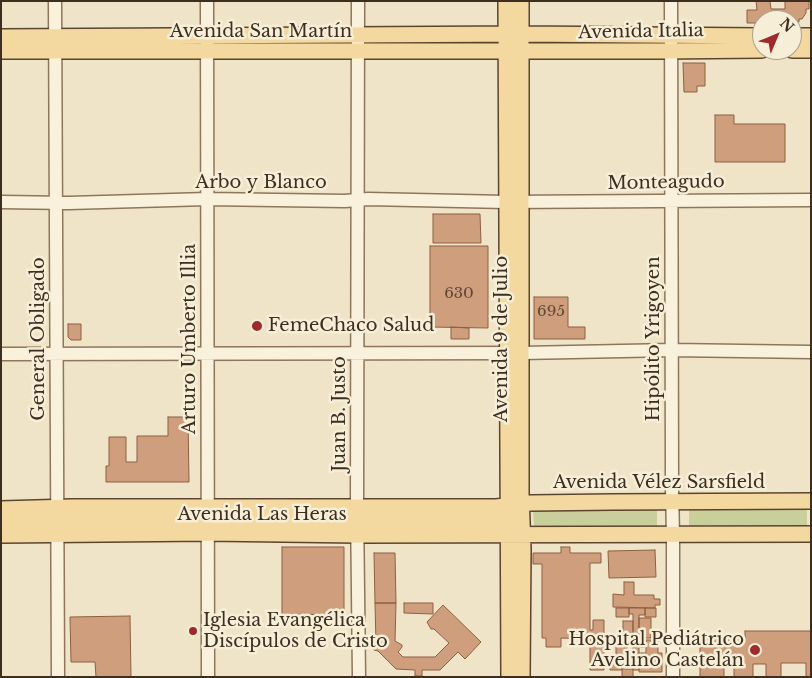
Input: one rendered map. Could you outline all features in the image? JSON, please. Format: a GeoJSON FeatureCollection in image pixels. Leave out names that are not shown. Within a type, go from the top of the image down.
{"type":"FeatureCollection","features":[{"type":"Feature","properties":{"kind":"main road","name":"Avenida 9 de Julio"},"geometry":{"type":"LineString","coordinates":[[506,1],[514,34]]}},
{"type":"Feature","properties":{"kind":"main road","name":"Avenida 9 de Julio"},"geometry":{"type":"LineString","coordinates":[[509,677],[514,520],[514,34],[521,1]]}},
{"type":"Feature","properties":{"kind":"main road","name":"Avenida San Martín"},"geometry":{"type":"LineString","coordinates":[[207,44],[359,34],[514,34]]}},
{"type":"Feature","properties":{"kind":"main road","name":"Avenida Italia"},"geometry":{"type":"LineString","coordinates":[[514,34],[752,49]]}},
{"type":"Feature","properties":{"kind":"main road","name":"Avenida San Martín"},"geometry":{"type":"LineString","coordinates":[[1,37],[56,44],[207,44],[359,51],[514,51]]}},
{"type":"Feature","properties":{"kind":"main road","name":"Avenida Italia"},"geometry":{"type":"LineString","coordinates":[[514,51],[752,37]]}},
{"type":"Feature","properties":{"kind":"main road","name":"Avenida San Martín"},"geometry":{"type":"LineString","coordinates":[[1,51],[56,44]]}},
{"type":"Feature","properties":{"kind":"main road","name":"Avenida Vélez Sarsfield"},"geometry":{"type":"LineString","coordinates":[[514,520],[532,503],[811,502]]}},
{"type":"Feature","properties":{"kind":"main road","name":"Avenida Las Heras"},"geometry":{"type":"LineString","coordinates":[[1,509],[57,521]]}},
{"type":"Feature","properties":{"kind":"main road","name":"Avenida 9 de Julio"},"geometry":{"type":"LineString","coordinates":[[514,520],[522,677]]}},
{"type":"Feature","properties":{"kind":"main road","name":"Avenida Las Heras"},"geometry":{"type":"LineString","coordinates":[[1,522],[514,520]]}},
{"type":"Feature","properties":{"kind":"main road","name":"Avenida Las Heras"},"geometry":{"type":"LineString","coordinates":[[358,521],[514,520]]}},
{"type":"Feature","properties":{"kind":"main road"},"geometry":{"type":"LineString","coordinates":[[514,520],[673,534],[811,534]]}},
{"type":"Feature","properties":{"kind":"main road","name":"Avenida Las Heras"},"geometry":{"type":"LineString","coordinates":[[1,535],[57,521]]}},
{"type":"Feature","properties":{"kind":"street","name":"General Obligado"},"geometry":{"type":"LineString","coordinates":[[55,1],[58,677]]}},
{"type":"Feature","properties":{"kind":"street","name":"Arturo Umberto Illia"},"geometry":{"type":"LineString","coordinates":[[206,1],[208,677]]}},
{"type":"Feature","properties":{"kind":"street","name":"Juan B. Justo"},"geometry":{"type":"LineString","coordinates":[[358,1],[359,677]]}},
{"type":"Feature","properties":{"kind":"street","name":"Hipólito Yrigoyen"},"geometry":{"type":"LineString","coordinates":[[671,1],[673,677]]}},
{"type":"Feature","properties":{"kind":"street","name":"Arbo y Blanco"},"geometry":{"type":"LineString","coordinates":[[1,202],[207,199],[368,199],[514,202]]}},
{"type":"Feature","properties":{"kind":"street","name":"Monteagudo"},"geometry":{"type":"LineString","coordinates":[[514,202],[811,200]]}},
{"type":"Feature","properties":{"kind":"street"},"geometry":{"type":"LineString","coordinates":[[1,354],[515,353],[672,350],[811,352]]}},
{"type":"Feature","properties":{"kind":"green space"},"geometry":{"type":"Polygon","coordinates":[[[650,504],[657,511],[657,526],[649,530],[540,531],[534,525],[533,511],[538,505],[650,504]]]}},
{"type":"Feature","properties":{"kind":"green space"},"geometry":{"type":"Polygon","coordinates":[[[692,505],[807,508],[807,525],[802,529],[694,530],[689,526],[689,509],[692,505]]]}},
{"type":"Feature","properties":{"kind":"building"},"geometry":{"type":"Polygon","coordinates":[[[756,1],[770,1],[771,9],[785,9],[785,1],[809,1],[809,9],[806,9],[802,19],[802,10],[757,10],[756,1]]]}},
{"type":"Feature","properties":{"kind":"building"},"geometry":{"type":"Polygon","coordinates":[[[747,10],[752,10],[752,23],[747,23],[747,10]]]}},
{"type":"Feature","properties":{"kind":"building"},"geometry":{"type":"Polygon","coordinates":[[[683,63],[705,63],[705,86],[697,86],[697,92],[684,92],[683,63]]]}},
{"type":"Feature","properties":{"kind":"building"},"geometry":{"type":"Polygon","coordinates":[[[715,115],[734,115],[734,124],[785,124],[785,162],[715,162],[715,115]]]}},
{"type":"Feature","properties":{"kind":"building"},"geometry":{"type":"Polygon","coordinates":[[[433,214],[480,214],[481,243],[433,243],[433,214]]]}},
{"type":"Feature","properties":{"kind":"building"},"geometry":{"type":"Polygon","coordinates":[[[430,246],[488,246],[488,328],[430,327],[430,246]]]}},
{"type":"Feature","properties":{"kind":"building"},"geometry":{"type":"Polygon","coordinates":[[[534,297],[568,297],[568,327],[585,327],[585,339],[534,339],[534,297]]]}},
{"type":"Feature","properties":{"kind":"building"},"geometry":{"type":"Polygon","coordinates":[[[68,324],[81,324],[81,340],[71,340],[68,337],[68,324]]]}},
{"type":"Feature","properties":{"kind":"building"},"geometry":{"type":"Polygon","coordinates":[[[451,327],[469,328],[469,339],[451,339],[451,327]]]}},
{"type":"Feature","properties":{"kind":"building"},"geometry":{"type":"Polygon","coordinates":[[[168,417],[188,417],[189,482],[106,482],[106,466],[109,466],[109,437],[126,437],[126,462],[137,462],[137,436],[168,436],[168,417]]]}},
{"type":"Feature","properties":{"kind":"building"},"geometry":{"type":"Polygon","coordinates":[[[282,547],[344,547],[344,615],[282,614],[282,547]]]}},
{"type":"Feature","properties":{"kind":"building"},"geometry":{"type":"Polygon","coordinates":[[[561,547],[570,547],[570,553],[601,553],[601,563],[590,563],[590,630],[593,630],[593,620],[604,620],[604,670],[590,670],[590,639],[561,638],[561,647],[546,647],[546,638],[542,638],[542,564],[533,564],[533,553],[561,553],[561,547]]]}},
{"type":"Feature","properties":{"kind":"building"},"geometry":{"type":"Polygon","coordinates":[[[655,550],[656,577],[609,578],[608,551],[655,550]]]}},
{"type":"Feature","properties":{"kind":"building"},"geometry":{"type":"Polygon","coordinates":[[[374,553],[395,553],[396,603],[375,603],[374,553]]]}},
{"type":"Feature","properties":{"kind":"building"},"geometry":{"type":"Polygon","coordinates":[[[624,582],[634,582],[634,595],[654,595],[654,599],[660,599],[660,605],[655,605],[655,608],[613,607],[613,594],[624,595],[624,582]]]}},
{"type":"Feature","properties":{"kind":"building"},"geometry":{"type":"Polygon","coordinates":[[[375,603],[396,603],[395,641],[402,645],[398,652],[403,657],[435,657],[449,643],[434,629],[431,629],[427,622],[443,605],[481,642],[465,659],[458,652],[440,670],[422,670],[422,676],[415,676],[415,670],[396,669],[378,651],[374,650],[373,644],[376,644],[375,603]]]}},
{"type":"Feature","properties":{"kind":"building"},"geometry":{"type":"Polygon","coordinates":[[[404,603],[433,603],[433,614],[404,613],[404,603]]]}},
{"type":"Feature","properties":{"kind":"building"},"geometry":{"type":"Polygon","coordinates":[[[616,608],[629,608],[629,617],[616,617],[616,608]]]}},
{"type":"Feature","properties":{"kind":"building"},"geometry":{"type":"Polygon","coordinates":[[[629,608],[645,608],[645,615],[639,615],[639,643],[646,643],[646,647],[639,647],[639,670],[633,670],[633,663],[622,663],[622,660],[633,660],[633,614],[629,614],[629,608]]]}},
{"type":"Feature","properties":{"kind":"building"},"geometry":{"type":"Polygon","coordinates":[[[645,608],[656,608],[656,617],[645,617],[645,608]]]}},
{"type":"Feature","properties":{"kind":"building"},"geometry":{"type":"Polygon","coordinates":[[[130,616],[131,677],[96,677],[95,662],[71,662],[70,617],[130,616]]]}},
{"type":"Feature","properties":{"kind":"building"},"geometry":{"type":"Polygon","coordinates":[[[639,618],[651,618],[651,638],[639,638],[639,618]]]}},
{"type":"Feature","properties":{"kind":"building"},"geometry":{"type":"Polygon","coordinates":[[[623,621],[633,621],[633,638],[623,638],[623,621]]]}},
{"type":"Feature","properties":{"kind":"building","name":"Hospital Pediátrico Avelino Castelán"},"geometry":{"type":"Polygon","coordinates":[[[745,631],[811,631],[811,677],[806,677],[806,663],[781,663],[781,677],[766,677],[766,664],[753,664],[753,677],[734,677],[734,667],[724,666],[724,677],[700,677],[700,638],[745,638],[745,631]]]}},
{"type":"Feature","properties":{"kind":"building"},"geometry":{"type":"Polygon","coordinates":[[[646,640],[658,640],[658,653],[662,653],[662,672],[639,672],[639,653],[646,653],[646,640]]]}},
{"type":"Feature","properties":{"kind":"building"},"geometry":{"type":"Polygon","coordinates":[[[616,641],[627,641],[627,660],[622,660],[622,670],[610,670],[610,660],[616,660],[616,641]]]}},
{"type":"Feature","properties":{"kind":"building"},"geometry":{"type":"Polygon","coordinates":[[[622,669],[633,669],[633,677],[622,677],[622,669]]]}},
{"type":"Feature","properties":{"kind":"place","name":"FemeChaco Salud"},"geometry":{"type":"Point","coordinates":[257,326]}},
{"type":"Feature","properties":{"kind":"place","name":"Iglesia Evangélica Discípulos de Cristo"},"geometry":{"type":"Point","coordinates":[193,631]}},
{"type":"Feature","properties":{"kind":"place","name":"Hospital Pediátrico Avelino Castelán"},"geometry":{"type":"Point","coordinates":[755,650]}}]}
